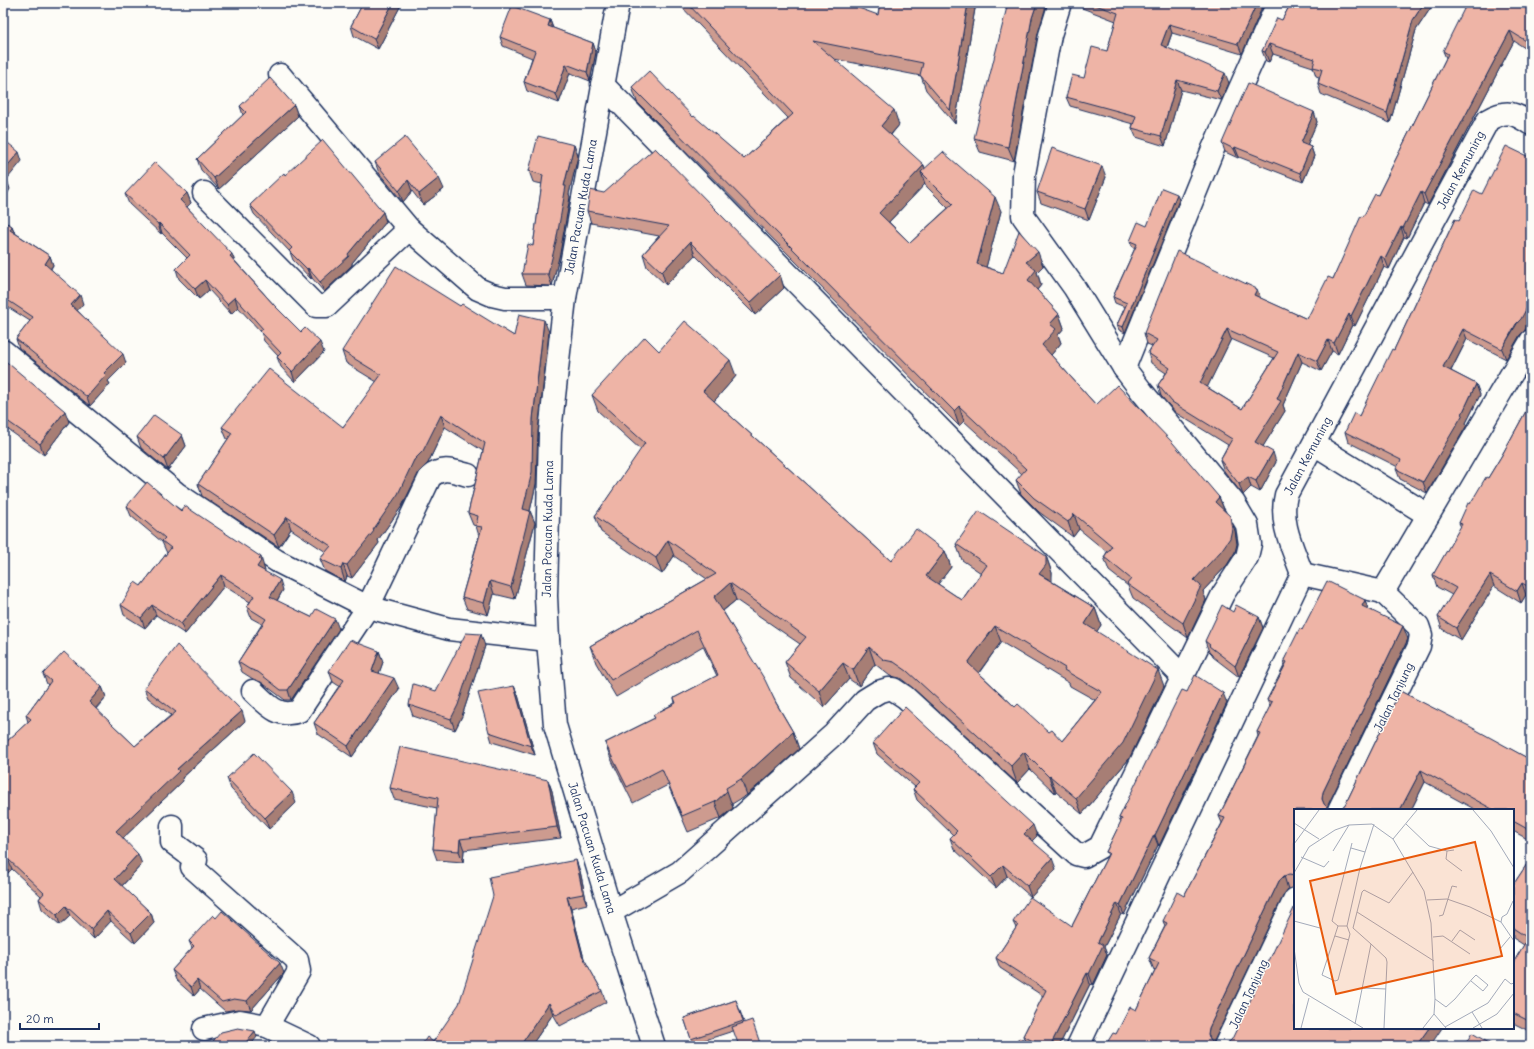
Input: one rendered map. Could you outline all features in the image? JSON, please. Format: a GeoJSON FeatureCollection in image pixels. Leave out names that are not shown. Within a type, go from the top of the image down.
{"type":"FeatureCollection","features":[{"type":"Feature","properties":{"kind":"street","name":"Jalan Pacuan Kuda Lama"},"geometry":{"type":"LineString","coordinates":[[618,3],[602,84],[565,298],[550,432],[546,596],[555,725],[611,912],[654,1046]]}},
{"type":"Feature","properties":{"kind":"street"},"geometry":{"type":"LineString","coordinates":[[611,912],[680,872],[834,734],[865,700],[878,692],[888,689],[893,689],[905,697],[1076,854],[1084,856],[1091,854],[1100,847],[1184,677],[1223,594],[1247,557],[1250,544],[1247,525],[1234,503],[1124,368],[1074,287],[1023,216],[1024,174],[1050,35],[1060,3]]}},
{"type":"Feature","properties":{"kind":"street"},"geometry":{"type":"LineString","coordinates":[[1124,368],[1213,149],[1278,3]]}},
{"type":"Feature","properties":{"kind":"street"},"geometry":{"type":"LineString","coordinates":[[280,75],[409,229],[478,289],[492,295],[505,298],[565,298]]}},
{"type":"Feature","properties":{"kind":"street"},"geometry":{"type":"LineString","coordinates":[[602,84],[1184,677]]}},
{"type":"Feature","properties":{"kind":"street","name":"Jalan Kemuning"},"geometry":{"type":"LineString","coordinates":[[1302,574],[1288,536],[1283,509],[1286,495],[1488,120],[1500,113],[1516,114],[1531,124]]}},
{"type":"Feature","properties":{"kind":"street"},"geometry":{"type":"LineString","coordinates":[[204,193],[316,306],[327,306],[409,229]]}},
{"type":"Feature","properties":{"kind":"street"},"geometry":{"type":"LineString","coordinates":[[1078,1046],[1302,574],[1383,592],[1531,342]]}},
{"type":"Feature","properties":{"kind":"street"},"geometry":{"type":"LineString","coordinates":[[3,351],[176,493],[277,560],[368,607],[449,629],[548,640]]}},
{"type":"Feature","properties":{"kind":"street"},"geometry":{"type":"LineString","coordinates":[[1314,444],[1428,515]]}},
{"type":"Feature","properties":{"kind":"street"},"geometry":{"type":"LineString","coordinates":[[253,691],[274,710],[283,714],[292,714],[299,711],[368,607],[430,477],[437,471],[444,470],[468,475]]}},
{"type":"Feature","properties":{"kind":"street","name":"Jalan Tanjung"},"geometry":{"type":"LineString","coordinates":[[1339,809],[1415,654],[1421,635],[1418,626],[1383,592]]}},
{"type":"Feature","properties":{"kind":"street"},"geometry":{"type":"LineString","coordinates":[[172,826],[172,842],[196,860],[192,867],[297,960],[299,971],[267,1026]]}},
{"type":"Feature","properties":{"kind":"street","name":"Jalan Tanjung"},"geometry":{"type":"LineString","coordinates":[[1225,1046],[1294,901]]}},
{"type":"Feature","properties":{"kind":"street"},"geometry":{"type":"LineString","coordinates":[[204,1029],[240,1021],[267,1026],[309,1046]]}},
{"type":"Feature","properties":{"kind":"building"},"geometry":{"type":"Polygon","coordinates":[[[363,3],[393,3],[374,39],[351,26],[363,3]]]}},
{"type":"Feature","properties":{"kind":"building"},"geometry":{"type":"Polygon","coordinates":[[[687,3],[845,3],[878,15],[880,3],[968,3],[950,110],[920,75],[923,63],[813,41],[894,110],[881,126],[924,165],[879,213],[910,243],[953,204],[921,172],[943,152],[995,197],[977,264],[1003,273],[1019,231],[1038,252],[1026,262],[1036,270],[1028,280],[1059,314],[1050,324],[1056,329],[1042,345],[1096,405],[1117,385],[1173,443],[1219,497],[1215,502],[1230,516],[1232,529],[1230,538],[1221,551],[1194,580],[1201,586],[1183,623],[1127,584],[1131,579],[1104,557],[1112,546],[1074,514],[1068,522],[1034,498],[1016,480],[1026,469],[959,406],[954,411],[632,87],[649,71],[693,117],[694,116],[744,159],[793,114],[687,3]]]}},
{"type":"Feature","properties":{"kind":"building"},"geometry":{"type":"Polygon","coordinates":[[[1008,3],[1037,3],[1032,18],[1008,147],[974,138],[1008,3]]]}},
{"type":"Feature","properties":{"kind":"building"},"geometry":{"type":"Polygon","coordinates":[[[1090,3],[1247,3],[1253,5],[1253,3],[1257,3],[1238,44],[1169,24],[1161,45],[1225,73],[1217,91],[1177,80],[1161,136],[1132,128],[1136,116],[1066,97],[1072,75],[1084,78],[1092,47],[1107,51],[1118,13],[1090,3]]]}},
{"type":"Feature","properties":{"kind":"building"},"geometry":{"type":"Polygon","coordinates":[[[1291,3],[1424,3],[1413,20],[1387,113],[1318,84],[1322,69],[1313,67],[1315,59],[1269,44],[1265,52],[1262,51],[1277,18],[1282,20],[1291,3]]]}},
{"type":"Feature","properties":{"kind":"building"},"geometry":{"type":"Polygon","coordinates":[[[1467,3],[1531,3],[1531,44],[1510,31],[1424,194],[1421,192],[1385,259],[1381,256],[1351,316],[1349,314],[1334,343],[1328,340],[1317,361],[1298,352],[1277,399],[1281,401],[1255,442],[1273,452],[1256,481],[1248,477],[1239,484],[1220,460],[1232,439],[1172,402],[1158,385],[1170,368],[1148,353],[1157,340],[1144,333],[1177,251],[1257,289],[1254,295],[1307,319],[1328,277],[1333,279],[1361,216],[1363,217],[1375,194],[1378,195],[1448,54],[1443,51],[1467,3]],[[1227,329],[1200,383],[1242,409],[1278,352],[1227,329]]]}},
{"type":"Feature","properties":{"kind":"building"},"geometry":{"type":"Polygon","coordinates":[[[512,6],[550,20],[548,26],[593,43],[587,72],[566,64],[556,94],[524,82],[535,51],[500,37],[512,6]]]}},
{"type":"Feature","properties":{"kind":"building"},"geometry":{"type":"Polygon","coordinates":[[[270,78],[294,105],[214,178],[197,159],[246,112],[240,106],[270,78]]]}},
{"type":"Feature","properties":{"kind":"building"},"geometry":{"type":"Polygon","coordinates":[[[1248,83],[1314,112],[1301,143],[1311,147],[1300,173],[1235,147],[1234,149],[1222,143],[1248,83]]]}},
{"type":"Feature","properties":{"kind":"building"},"geometry":{"type":"Polygon","coordinates":[[[538,136],[574,145],[564,186],[566,186],[556,242],[548,274],[522,274],[528,244],[533,246],[543,175],[529,171],[538,136]]]}},
{"type":"Feature","properties":{"kind":"building"},"geometry":{"type":"Polygon","coordinates":[[[405,137],[439,178],[419,194],[408,180],[399,191],[375,162],[405,137]]]}},
{"type":"Feature","properties":{"kind":"building"},"geometry":{"type":"Polygon","coordinates":[[[3,139],[19,152],[3,171],[3,139]]]}},
{"type":"Feature","properties":{"kind":"building"},"geometry":{"type":"Polygon","coordinates":[[[323,140],[383,212],[348,254],[349,256],[320,282],[308,268],[307,269],[289,251],[292,248],[250,205],[284,173],[285,175],[323,140]]]}},
{"type":"Feature","properties":{"kind":"building"},"geometry":{"type":"Polygon","coordinates":[[[1506,146],[1531,158],[1531,300],[1502,349],[1463,329],[1443,367],[1476,384],[1463,414],[1423,482],[1396,469],[1401,460],[1345,432],[1354,413],[1359,416],[1392,349],[1394,350],[1455,219],[1459,221],[1474,190],[1482,194],[1506,146]]]}},
{"type":"Feature","properties":{"kind":"building"},"geometry":{"type":"Polygon","coordinates":[[[655,148],[780,275],[750,303],[690,242],[662,272],[643,254],[669,226],[587,211],[590,190],[604,193],[655,148]]]}},
{"type":"Feature","properties":{"kind":"building"},"geometry":{"type":"Polygon","coordinates":[[[1052,148],[1102,166],[1085,209],[1037,192],[1052,148]]]}},
{"type":"Feature","properties":{"kind":"building"},"geometry":{"type":"Polygon","coordinates":[[[155,162],[187,193],[180,200],[232,254],[230,256],[274,305],[301,332],[305,328],[320,342],[292,372],[277,357],[281,353],[260,331],[263,329],[235,297],[227,304],[205,280],[195,289],[176,269],[190,255],[159,223],[158,224],[125,194],[155,162]]]}},
{"type":"Feature","properties":{"kind":"building"},"geometry":{"type":"Polygon","coordinates":[[[3,178],[7,180],[3,187],[3,178]]]}},
{"type":"Feature","properties":{"kind":"building"},"geometry":{"type":"Polygon","coordinates":[[[1162,188],[1177,194],[1123,327],[1117,325],[1127,303],[1113,297],[1137,244],[1130,241],[1138,222],[1147,226],[1162,188]]]}},
{"type":"Feature","properties":{"kind":"building"},"geometry":{"type":"Polygon","coordinates":[[[3,221],[12,226],[10,230],[50,256],[45,264],[80,295],[71,305],[123,354],[104,373],[106,375],[87,397],[16,339],[33,317],[3,297],[3,221]]]}},
{"type":"Feature","properties":{"kind":"building"},"geometry":{"type":"Polygon","coordinates":[[[396,266],[460,306],[462,304],[514,336],[519,314],[544,320],[533,419],[532,472],[523,509],[530,511],[511,587],[490,581],[484,603],[462,597],[482,527],[476,526],[478,516],[468,513],[485,443],[441,415],[423,451],[414,460],[398,494],[373,530],[374,531],[347,565],[343,564],[341,569],[320,559],[331,546],[287,517],[274,535],[198,484],[232,433],[222,427],[269,369],[343,427],[381,375],[342,351],[396,266]]]}},
{"type":"Feature","properties":{"kind":"building"},"geometry":{"type":"Polygon","coordinates":[[[685,321],[730,360],[703,391],[891,561],[916,529],[945,551],[926,576],[962,600],[987,565],[956,544],[979,511],[1046,556],[1046,565],[1039,574],[1095,608],[1085,624],[1158,670],[1123,743],[1076,798],[1050,776],[1049,777],[1024,752],[1011,766],[907,671],[894,662],[884,660],[869,647],[853,670],[843,663],[819,691],[785,662],[806,637],[730,583],[714,597],[765,680],[776,703],[793,732],[741,779],[726,788],[727,791],[715,802],[682,816],[662,769],[627,787],[605,743],[655,718],[653,715],[676,703],[674,698],[718,675],[697,630],[611,680],[590,646],[716,574],[668,540],[656,558],[595,516],[645,443],[592,395],[645,337],[659,351],[685,321]],[[995,626],[968,663],[1015,707],[1018,704],[1049,732],[1052,730],[1062,741],[1102,692],[1064,670],[1065,668],[995,626]]]}},
{"type":"Feature","properties":{"kind":"building"},"geometry":{"type":"Polygon","coordinates":[[[3,359],[65,411],[40,444],[3,418],[3,359]]]}},
{"type":"Feature","properties":{"kind":"building"},"geometry":{"type":"Polygon","coordinates":[[[1531,402],[1531,588],[1522,583],[1517,591],[1490,575],[1456,628],[1438,617],[1456,588],[1433,575],[1462,524],[1459,523],[1468,503],[1470,504],[1486,477],[1488,478],[1531,402]]]}},
{"type":"Feature","properties":{"kind":"building"},"geometry":{"type":"Polygon","coordinates":[[[154,415],[182,435],[164,459],[137,437],[154,415]]]}},
{"type":"Feature","properties":{"kind":"building"},"geometry":{"type":"Polygon","coordinates":[[[147,482],[181,511],[185,506],[261,557],[259,559],[261,561],[257,567],[280,580],[270,597],[311,617],[316,609],[335,619],[288,690],[281,690],[258,672],[249,669],[238,662],[266,619],[247,607],[254,596],[221,575],[181,624],[152,605],[141,618],[121,605],[135,582],[141,586],[171,548],[162,541],[165,538],[127,506],[147,482]]]}},
{"type":"Feature","properties":{"kind":"building"},"geometry":{"type":"Polygon","coordinates":[[[1327,581],[1365,600],[1362,606],[1403,626],[1323,792],[1322,799],[1324,804],[1329,809],[1294,809],[1294,875],[1289,874],[1284,876],[1279,881],[1209,1028],[1208,1034],[1210,1040],[1215,1045],[1222,1046],[1105,1046],[1113,1033],[1116,1034],[1130,1007],[1136,1010],[1159,963],[1149,958],[1167,923],[1163,921],[1177,892],[1184,896],[1225,818],[1219,816],[1260,733],[1257,732],[1272,702],[1267,700],[1287,662],[1284,660],[1300,628],[1302,630],[1327,581]]]}},
{"type":"Feature","properties":{"kind":"building"},"geometry":{"type":"Polygon","coordinates":[[[1222,605],[1233,612],[1236,605],[1259,617],[1235,666],[1209,646],[1210,645],[1205,641],[1222,605]]]}},
{"type":"Feature","properties":{"kind":"building"},"geometry":{"type":"Polygon","coordinates":[[[466,633],[481,634],[458,705],[451,719],[409,705],[413,684],[436,691],[466,633]]]}},
{"type":"Feature","properties":{"kind":"building"},"geometry":{"type":"Polygon","coordinates":[[[350,640],[379,651],[372,671],[394,678],[348,746],[314,723],[344,680],[329,671],[350,640]]]}},
{"type":"Feature","properties":{"kind":"building"},"geometry":{"type":"Polygon","coordinates":[[[177,645],[242,711],[177,769],[179,771],[116,831],[138,854],[115,879],[151,913],[131,933],[107,911],[91,929],[66,906],[57,915],[39,899],[44,893],[8,859],[3,865],[3,823],[8,818],[3,814],[3,745],[31,719],[26,715],[51,681],[43,674],[64,652],[102,687],[89,702],[135,746],[176,712],[144,688],[177,645]]]}},
{"type":"Feature","properties":{"kind":"building"},"geometry":{"type":"Polygon","coordinates":[[[1195,675],[1223,693],[1120,905],[1117,903],[1098,942],[1103,945],[1089,974],[1087,973],[1050,1046],[1043,1046],[1023,1036],[1046,990],[996,958],[1018,925],[1013,922],[1030,897],[1072,926],[1109,853],[1106,852],[1122,819],[1119,818],[1147,760],[1182,690],[1187,692],[1195,675]]]}},
{"type":"Feature","properties":{"kind":"building"},"geometry":{"type":"Polygon","coordinates":[[[514,686],[531,746],[489,732],[478,693],[514,686]]]}},
{"type":"Feature","properties":{"kind":"building"},"geometry":{"type":"Polygon","coordinates":[[[1400,691],[1531,760],[1531,831],[1514,822],[1514,809],[1492,809],[1421,770],[1401,809],[1339,809],[1346,803],[1400,691]]]}},
{"type":"Feature","properties":{"kind":"building"},"geometry":{"type":"Polygon","coordinates":[[[905,707],[1033,825],[1024,834],[1052,858],[1027,886],[1003,865],[991,877],[950,838],[957,831],[913,789],[919,783],[873,743],[905,707]]]}},
{"type":"Feature","properties":{"kind":"building"},"geometry":{"type":"Polygon","coordinates":[[[400,747],[548,780],[557,827],[460,839],[459,851],[433,849],[438,798],[390,788],[400,747]]]}},
{"type":"Feature","properties":{"kind":"building"},"geometry":{"type":"Polygon","coordinates":[[[254,753],[292,792],[265,818],[227,778],[254,753]]]}},
{"type":"Feature","properties":{"kind":"building"},"geometry":{"type":"Polygon","coordinates":[[[1531,858],[1531,1022],[1514,1014],[1514,961],[1528,938],[1514,929],[1514,884],[1531,858]]]}},
{"type":"Feature","properties":{"kind":"building"},"geometry":{"type":"Polygon","coordinates":[[[576,860],[583,894],[567,897],[582,955],[602,991],[556,1015],[549,1003],[520,1046],[421,1046],[427,1037],[433,1042],[459,1004],[493,896],[489,877],[576,860]]]}},
{"type":"Feature","properties":{"kind":"building"},"geometry":{"type":"Polygon","coordinates":[[[1294,908],[1294,1029],[1428,1029],[1416,1046],[1222,1046],[1227,1044],[1232,1039],[1294,908]]]}},
{"type":"Feature","properties":{"kind":"building"},"geometry":{"type":"Polygon","coordinates":[[[222,911],[280,963],[247,1001],[234,999],[222,1002],[197,980],[191,987],[172,970],[194,946],[189,941],[213,915],[216,918],[222,911]]]}},
{"type":"Feature","properties":{"kind":"building"},"geometry":{"type":"Polygon","coordinates":[[[736,1000],[743,1021],[691,1039],[684,1018],[736,1000]]]}},
{"type":"Feature","properties":{"kind":"building"},"geometry":{"type":"Polygon","coordinates":[[[752,1020],[761,1046],[739,1046],[732,1027],[752,1020]]]}},
{"type":"Feature","properties":{"kind":"building"},"geometry":{"type":"Polygon","coordinates":[[[238,1028],[255,1031],[243,1046],[209,1046],[221,1032],[238,1028]]]}},
{"type":"Feature","properties":{"kind":"building"},"geometry":{"type":"Polygon","coordinates":[[[1472,1033],[1494,1046],[1464,1046],[1472,1033]]]}},
{"type":"Feature","properties":{"kind":"building"},"geometry":{"type":"Polygon","coordinates":[[[1019,1038],[1035,1046],[1015,1046],[1019,1038]]]}}]}
